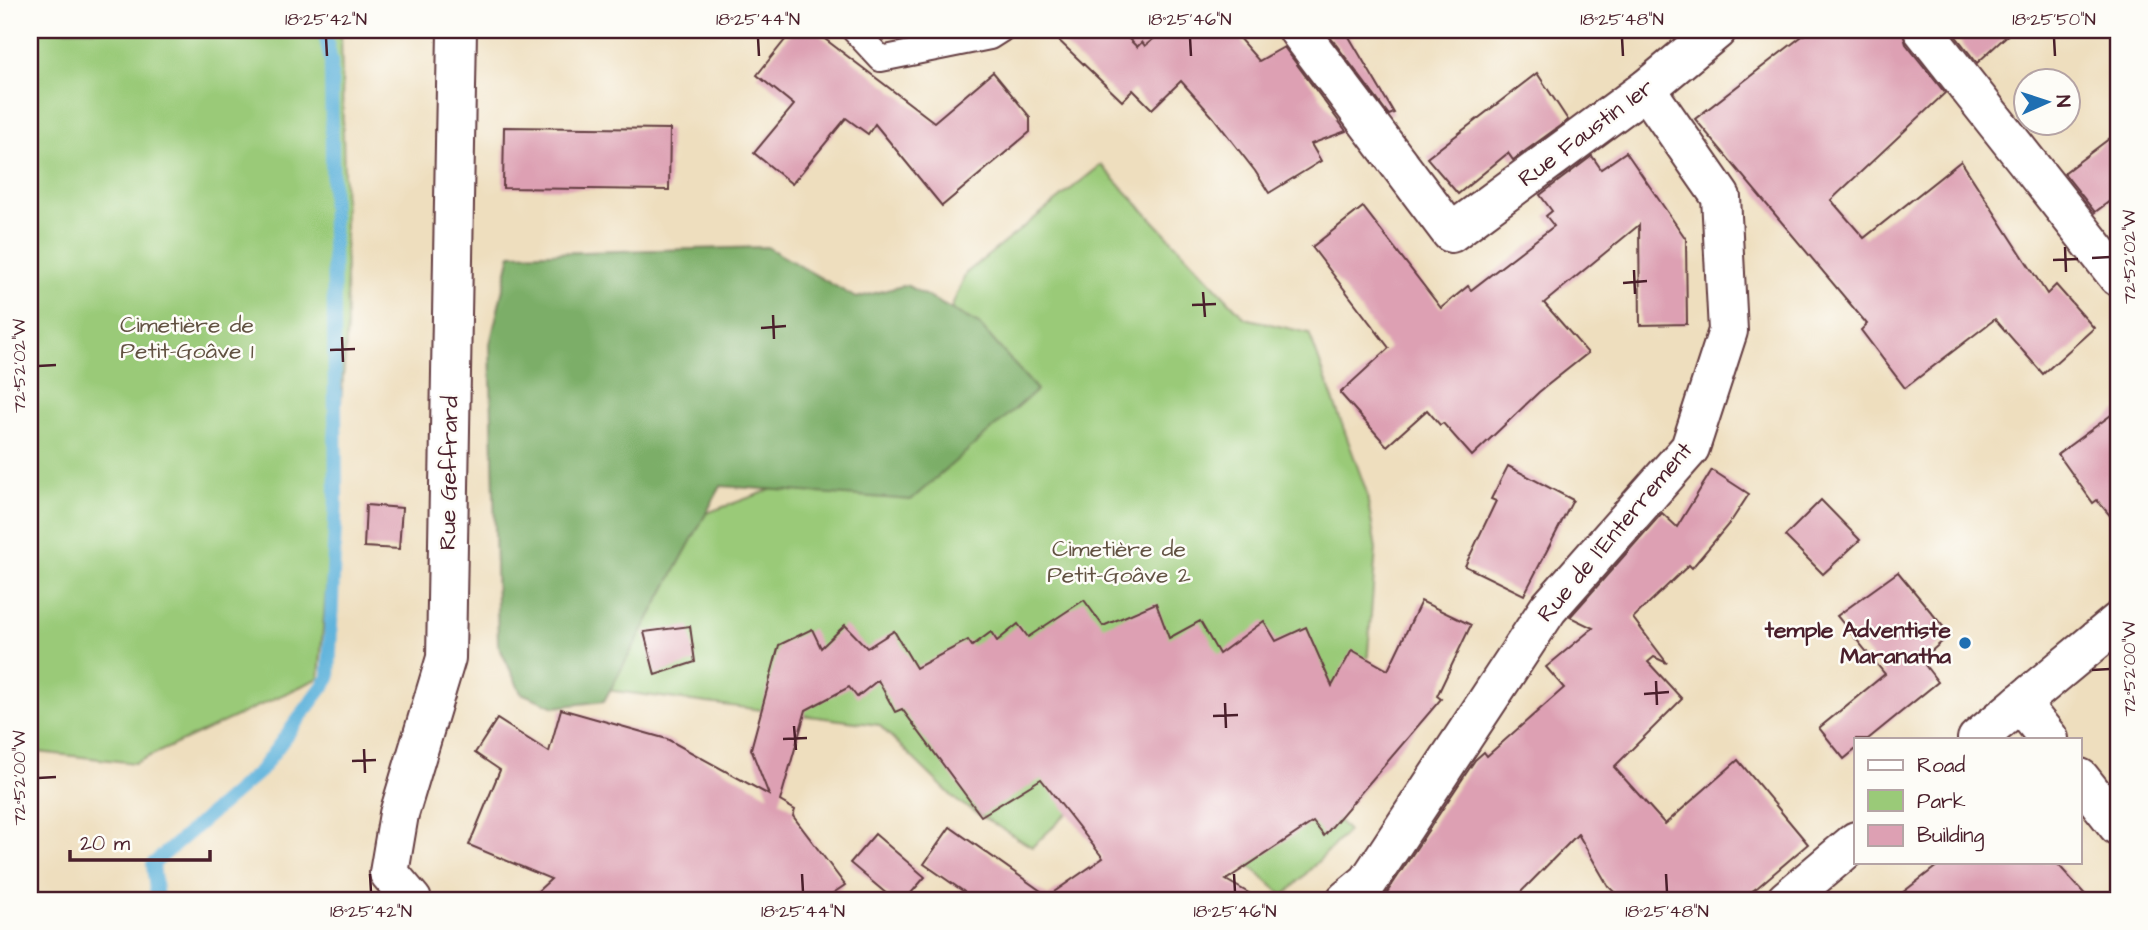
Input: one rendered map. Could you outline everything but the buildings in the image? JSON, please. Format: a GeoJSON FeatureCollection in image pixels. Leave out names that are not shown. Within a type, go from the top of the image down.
{"type":"FeatureCollection","features":[{"type":"Feature","properties":{"kind":"street","name":"Rue Geffrard"},"geometry":{"type":"LineString","coordinates":[[412,900],[389,873],[399,814],[446,658],[457,30]]}},
{"type":"Feature","properties":{"kind":"street","name":"Rue Faustin 1er"},"geometry":{"type":"LineString","coordinates":[[1298,30],[1451,233],[1646,89],[1717,30]]}},
{"type":"Feature","properties":{"kind":"street"},"geometry":{"type":"LineString","coordinates":[[1923,30],[2118,277]]}},
{"type":"Feature","properties":{"kind":"street","name":"Rue de l'Enterrement"},"geometry":{"type":"LineString","coordinates":[[1346,900],[1368,881],[1548,610],[1690,448],[1728,331],[1721,197],[1646,89]]}},
{"type":"Feature","properties":{"kind":"street"},"geometry":{"type":"LineString","coordinates":[[1978,738],[2118,622]]}},
{"type":"Feature","properties":{"kind":"street"},"geometry":{"type":"LineString","coordinates":[[2020,703],[2048,738]]}},
{"type":"Feature","properties":{"kind":"street"},"geometry":{"type":"LineString","coordinates":[[2082,781],[2118,826]]}},
{"type":"Feature","properties":{"kind":"street"},"geometry":{"type":"LineString","coordinates":[[1786,900],[1854,843]]}},
{"type":"Feature","properties":{"kind":"lane"},"geometry":{"type":"LineString","coordinates":[[854,30],[881,59],[990,37],[1001,30]]}},
{"type":"Feature","properties":{"kind":"green space","name":"Cimetière de Petit-Goâve 1"},"geometry":{"type":"Polygon","coordinates":[[[30,30],[341,30],[347,327],[319,678],[135,763],[30,751],[30,30]]]}},
{"type":"Feature","properties":{"kind":"green space","name":"Cimetière de Petit-Goâve 2"},"geometry":{"type":"Polygon","coordinates":[[[1101,165],[1245,318],[1309,333],[1366,490],[1376,549],[1366,679],[1297,775],[1348,831],[1284,896],[1252,868],[1070,811],[1032,847],[957,801],[879,725],[607,690],[596,553],[892,446],[966,273],[1101,165]]]}},
{"type":"Feature","properties":{"kind":"green space"},"geometry":{"type":"Polygon","coordinates":[[[767,247],[856,298],[906,285],[979,324],[1037,390],[911,500],[721,486],[604,701],[555,707],[521,693],[498,644],[490,344],[511,254],[767,247]]]}},
{"type":"Feature","properties":{"kind":"waterway"},"geometry":{"type":"LineString","coordinates":[[157,900],[153,864],[260,771],[329,678],[336,496],[331,61],[324,30]]}},
{"type":"Feature","properties":{"kind":"place","name":"temple Adventiste Maranatha"},"geometry":{"type":"Point","coordinates":[1965,643]}}]}
